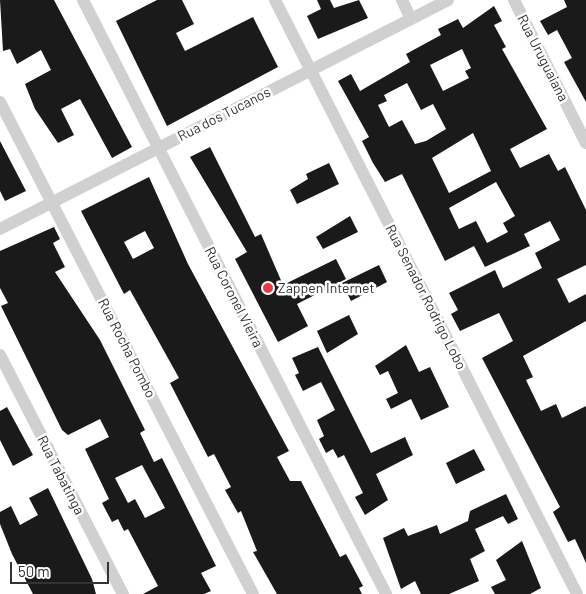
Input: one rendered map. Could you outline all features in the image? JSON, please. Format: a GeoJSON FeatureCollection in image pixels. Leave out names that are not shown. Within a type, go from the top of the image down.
{"type":"FeatureCollection","features":[{"type":"Feature","properties":{"kind":"street","name":"Rua Coronel Vieira"},"geometry":{"type":"LineString","coordinates":[[83,0],[386,594]]}},
{"type":"Feature","properties":{"kind":"street","name":"Rua Senador Rodrigo Lobo"},"geometry":{"type":"LineString","coordinates":[[274,0],[577,594]]}},
{"type":"Feature","properties":{"kind":"street"},"geometry":{"type":"LineString","coordinates":[[402,0],[411,19]]}},
{"type":"Feature","properties":{"kind":"street","name":"Rua dos Tucanos"},"geometry":{"type":"LineString","coordinates":[[0,229],[448,0]]}},
{"type":"Feature","properties":{"kind":"street","name":"Rua Uruguaiana"},"geometry":{"type":"LineString","coordinates":[[514,0],[586,143]]}},
{"type":"Feature","properties":{"kind":"street","name":"Rua Rocha Pombo"},"geometry":{"type":"LineString","coordinates":[[0,102],[253,594]]}},
{"type":"Feature","properties":{"kind":"street","name":"Rua Tabatinga"},"geometry":{"type":"LineString","coordinates":[[0,355],[122,594]]}},
{"type":"Feature","properties":{"kind":"building"},"geometry":{"type":"Polygon","coordinates":[[[0,0],[54,0],[132,147],[112,158],[80,99],[61,109],[74,135],[58,143],[35,109],[25,84],[51,70],[41,50],[17,64],[10,49],[3,51],[0,0]]]}},
{"type":"Feature","properties":{"kind":"building"},"geometry":{"type":"Polygon","coordinates":[[[157,0],[182,0],[194,24],[176,33],[185,51],[253,17],[278,67],[167,126],[116,21],[157,0]]]}},
{"type":"Feature","properties":{"kind":"building"},"geometry":{"type":"Polygon","coordinates":[[[317,0],[330,0],[334,8],[359,0],[368,18],[318,39],[307,16],[321,9],[317,0]]]}},
{"type":"Feature","properties":{"kind":"building"},"geometry":{"type":"Polygon","coordinates":[[[564,0],[586,0],[586,102],[564,62],[572,58],[557,30],[548,35],[540,21],[567,7],[564,0]]]}},
{"type":"Feature","properties":{"kind":"building"},"geometry":{"type":"Polygon","coordinates":[[[494,6],[502,21],[494,25],[506,47],[502,49],[547,129],[510,149],[520,168],[549,154],[558,171],[565,167],[586,210],[586,265],[557,279],[569,303],[586,294],[586,321],[523,356],[533,377],[526,380],[541,411],[556,404],[562,418],[586,406],[586,563],[575,539],[568,542],[553,512],[560,507],[482,358],[513,341],[499,313],[460,331],[451,314],[458,310],[449,293],[495,270],[503,288],[542,268],[535,253],[560,240],[550,221],[524,234],[530,246],[485,267],[474,246],[445,261],[402,174],[385,182],[373,163],[362,141],[369,137],[338,81],[351,74],[360,91],[410,62],[406,54],[441,35],[438,29],[458,19],[463,28],[494,6]],[[462,49],[430,65],[443,91],[469,78],[465,71],[471,68],[462,49]],[[407,83],[384,95],[387,101],[378,105],[389,127],[402,120],[415,144],[426,141],[446,129],[433,104],[421,110],[407,83]],[[473,133],[432,158],[449,193],[491,171],[473,133]],[[496,182],[449,208],[459,229],[476,221],[487,243],[508,232],[503,223],[515,216],[496,182]]]}},
{"type":"Feature","properties":{"kind":"building"},"geometry":{"type":"Polygon","coordinates":[[[0,141],[26,191],[5,201],[0,191],[0,141]]]}},
{"type":"Feature","properties":{"kind":"building"},"geometry":{"type":"Polygon","coordinates":[[[210,147],[255,237],[261,234],[283,285],[336,259],[346,279],[297,304],[308,326],[278,342],[235,259],[247,252],[190,157],[210,147]]]}},
{"type":"Feature","properties":{"kind":"building"},"geometry":{"type":"Polygon","coordinates":[[[329,163],[339,184],[297,204],[290,190],[308,179],[306,174],[329,163]]]}},
{"type":"Feature","properties":{"kind":"building"},"geometry":{"type":"Polygon","coordinates":[[[149,177],[188,264],[289,451],[277,457],[290,481],[301,481],[340,557],[346,554],[363,586],[359,588],[362,594],[277,594],[253,552],[257,551],[241,511],[238,513],[225,490],[231,487],[214,454],[208,457],[170,383],[179,378],[130,290],[124,294],[81,211],[149,177]],[[145,231],[124,242],[133,259],[154,248],[145,231]]]}},
{"type":"Feature","properties":{"kind":"building"},"geometry":{"type":"Polygon","coordinates":[[[350,216],[358,232],[323,249],[316,237],[350,216]]]}},
{"type":"Feature","properties":{"kind":"building"},"geometry":{"type":"Polygon","coordinates":[[[54,227],[60,239],[53,243],[65,267],[55,272],[100,340],[145,430],[140,433],[154,462],[162,458],[216,566],[201,573],[211,591],[204,594],[143,594],[158,586],[128,529],[124,531],[118,519],[112,522],[102,503],[109,499],[85,449],[109,437],[100,419],[68,435],[62,430],[1,306],[8,303],[0,288],[0,251],[54,227]],[[142,465],[115,478],[128,503],[135,499],[145,518],[165,508],[142,465]]]}},
{"type":"Feature","properties":{"kind":"building"},"geometry":{"type":"Polygon","coordinates":[[[379,265],[387,282],[351,301],[342,283],[379,265]]]}},
{"type":"Feature","properties":{"kind":"building"},"geometry":{"type":"Polygon","coordinates":[[[349,315],[358,334],[327,353],[317,331],[349,315]]]}},
{"type":"Feature","properties":{"kind":"building"},"geometry":{"type":"Polygon","coordinates":[[[406,345],[419,372],[430,367],[449,407],[421,420],[411,399],[391,409],[386,399],[398,393],[388,371],[380,375],[375,366],[406,345]]]}},
{"type":"Feature","properties":{"kind":"building"},"geometry":{"type":"Polygon","coordinates":[[[318,347],[371,453],[405,437],[413,455],[376,474],[388,500],[365,515],[355,497],[363,493],[344,455],[338,458],[333,449],[326,453],[319,439],[324,436],[317,420],[335,410],[321,382],[303,391],[295,375],[299,373],[292,358],[318,347]]]}},
{"type":"Feature","properties":{"kind":"building"},"geometry":{"type":"Polygon","coordinates":[[[7,407],[33,455],[13,466],[0,440],[0,411],[7,407]]]}},
{"type":"Feature","properties":{"kind":"building"},"geometry":{"type":"Polygon","coordinates":[[[474,449],[485,470],[456,484],[446,463],[474,449]]]}},
{"type":"Feature","properties":{"kind":"building"},"geometry":{"type":"Polygon","coordinates":[[[48,488],[92,579],[96,594],[33,594],[12,554],[0,524],[0,512],[11,506],[20,525],[38,515],[29,498],[48,488]]]}},
{"type":"Feature","properties":{"kind":"building"},"geometry":{"type":"Polygon","coordinates":[[[506,494],[518,519],[508,524],[503,516],[475,529],[485,551],[470,559],[479,581],[449,594],[421,594],[415,581],[401,589],[383,538],[404,528],[408,536],[437,525],[440,534],[468,521],[470,511],[506,494]]]}},
{"type":"Feature","properties":{"kind":"building"},"geometry":{"type":"Polygon","coordinates":[[[522,541],[541,588],[530,594],[495,594],[491,587],[506,580],[496,560],[522,541]]]}},
{"type":"Feature","properties":{"kind":"place","name":"Zappen Internet"},"geometry":{"type":"Point","coordinates":[268,288]}}]}
